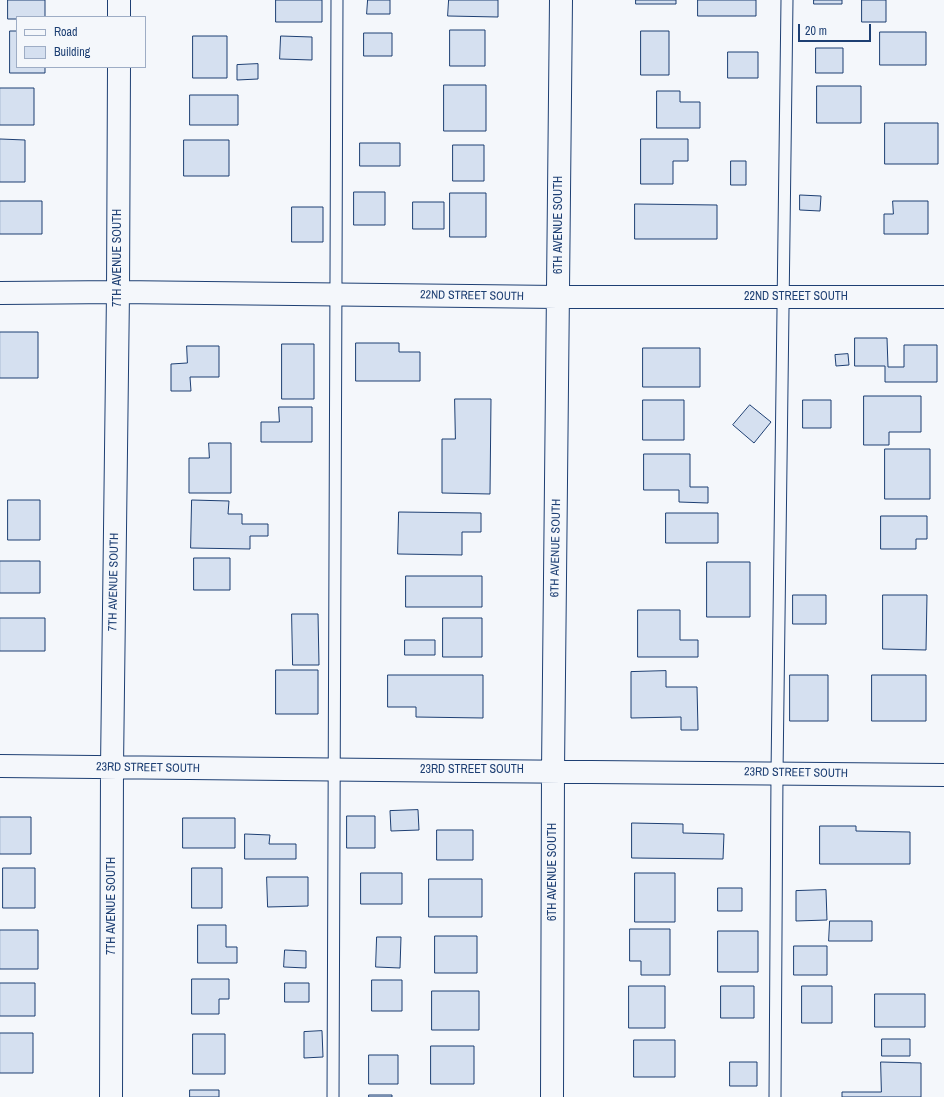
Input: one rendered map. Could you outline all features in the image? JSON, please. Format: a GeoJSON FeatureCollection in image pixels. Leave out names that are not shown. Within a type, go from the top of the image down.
{"type":"FeatureCollection","features":[{"type":"Feature","properties":{"kind":"street"},"geometry":{"type":"LineString","coordinates":[[119,0],[119,16]]}},
{"type":"Feature","properties":{"kind":"street","name":"6TH AVENUE SOUTH"},"geometry":{"type":"LineString","coordinates":[[552,1097],[553,770],[561,0]]}},
{"type":"Feature","properties":{"kind":"street","name":"7TH AVENUE SOUTH"},"geometry":{"type":"LineString","coordinates":[[111,1097],[112,768],[118,292],[119,68]]}},
{"type":"Feature","properties":{"kind":"street","name":"22ND STREET SOUTH"},"geometry":{"type":"LineString","coordinates":[[0,292],[558,297],[944,297]]}},
{"type":"Feature","properties":{"kind":"street","name":"23RD STREET SOUTH"},"geometry":{"type":"LineString","coordinates":[[0,766],[334,770],[553,770],[944,775]]}},
{"type":"Feature","properties":{"kind":"lane"},"geometry":{"type":"LineString","coordinates":[[333,1097],[337,0]]}},
{"type":"Feature","properties":{"kind":"lane"},"geometry":{"type":"LineString","coordinates":[[775,1097],[776,773],[784,297],[787,0]]}},
{"type":"Feature","properties":{"kind":"building"},"geometry":{"type":"Polygon","coordinates":[[[8,0],[45,0],[45,16],[16,16],[16,19],[8,19],[8,0]]]}},
{"type":"Feature","properties":{"kind":"building"},"geometry":{"type":"Polygon","coordinates":[[[276,0],[322,0],[322,22],[276,22],[276,0]]]}},
{"type":"Feature","properties":{"kind":"building"},"geometry":{"type":"Polygon","coordinates":[[[368,0],[390,0],[390,14],[367,14],[368,0]]]}},
{"type":"Feature","properties":{"kind":"building"},"geometry":{"type":"Polygon","coordinates":[[[449,0],[498,0],[498,17],[448,16],[449,0]]]}},
{"type":"Feature","properties":{"kind":"building"},"geometry":{"type":"Polygon","coordinates":[[[636,0],[676,0],[676,4],[636,4],[636,0]]]}},
{"type":"Feature","properties":{"kind":"building"},"geometry":{"type":"Polygon","coordinates":[[[698,0],[756,0],[756,16],[698,16],[698,0]]]}},
{"type":"Feature","properties":{"kind":"building"},"geometry":{"type":"Polygon","coordinates":[[[814,0],[842,0],[842,4],[814,4],[814,0]]]}},
{"type":"Feature","properties":{"kind":"building"},"geometry":{"type":"Polygon","coordinates":[[[862,0],[886,0],[886,22],[862,22],[862,0]]]}},
{"type":"Feature","properties":{"kind":"building"},"geometry":{"type":"Polygon","coordinates":[[[450,30],[485,30],[485,66],[450,66],[450,30]]]}},
{"type":"Feature","properties":{"kind":"building"},"geometry":{"type":"Polygon","coordinates":[[[10,31],[16,31],[16,68],[45,68],[45,73],[10,73],[10,31]]]}},
{"type":"Feature","properties":{"kind":"building"},"geometry":{"type":"Polygon","coordinates":[[[641,31],[669,31],[669,75],[641,75],[641,31]]]}},
{"type":"Feature","properties":{"kind":"building"},"geometry":{"type":"Polygon","coordinates":[[[880,32],[926,32],[926,65],[880,65],[880,32]]]}},
{"type":"Feature","properties":{"kind":"building"},"geometry":{"type":"Polygon","coordinates":[[[364,33],[392,33],[392,56],[364,56],[364,33]]]}},
{"type":"Feature","properties":{"kind":"building"},"geometry":{"type":"Polygon","coordinates":[[[193,36],[227,36],[227,78],[193,78],[193,36]]]}},
{"type":"Feature","properties":{"kind":"building"},"geometry":{"type":"Polygon","coordinates":[[[281,36],[312,37],[312,60],[280,59],[281,36]]]}},
{"type":"Feature","properties":{"kind":"building"},"geometry":{"type":"Polygon","coordinates":[[[816,48],[843,48],[843,73],[816,73],[816,48]]]}},
{"type":"Feature","properties":{"kind":"building"},"geometry":{"type":"Polygon","coordinates":[[[728,52],[758,52],[758,78],[728,78],[728,52]]]}},
{"type":"Feature","properties":{"kind":"building"},"geometry":{"type":"Polygon","coordinates":[[[258,64],[258,79],[237,80],[237,65],[258,64]]]}},
{"type":"Feature","properties":{"kind":"building"},"geometry":{"type":"Polygon","coordinates":[[[444,85],[486,85],[486,131],[444,131],[444,85]]]}},
{"type":"Feature","properties":{"kind":"building"},"geometry":{"type":"Polygon","coordinates":[[[817,86],[861,86],[861,123],[817,123],[817,86]]]}},
{"type":"Feature","properties":{"kind":"building"},"geometry":{"type":"Polygon","coordinates":[[[0,88],[34,88],[34,125],[0,125],[0,88]]]}},
{"type":"Feature","properties":{"kind":"building"},"geometry":{"type":"Polygon","coordinates":[[[657,91],[680,91],[680,102],[700,102],[700,128],[657,128],[657,91]]]}},
{"type":"Feature","properties":{"kind":"building"},"geometry":{"type":"Polygon","coordinates":[[[190,95],[238,95],[238,125],[190,125],[190,95]]]}},
{"type":"Feature","properties":{"kind":"building"},"geometry":{"type":"Polygon","coordinates":[[[885,123],[938,123],[938,164],[885,164],[885,123]]]}},
{"type":"Feature","properties":{"kind":"building"},"geometry":{"type":"Polygon","coordinates":[[[0,139],[25,140],[25,182],[0,182],[0,139]]]}},
{"type":"Feature","properties":{"kind":"building"},"geometry":{"type":"Polygon","coordinates":[[[641,139],[688,139],[688,161],[673,161],[673,184],[641,184],[641,139]]]}},
{"type":"Feature","properties":{"kind":"building"},"geometry":{"type":"Polygon","coordinates":[[[184,140],[229,140],[229,176],[184,176],[184,140]]]}},
{"type":"Feature","properties":{"kind":"building"},"geometry":{"type":"Polygon","coordinates":[[[360,143],[400,143],[400,166],[360,166],[360,143]]]}},
{"type":"Feature","properties":{"kind":"building"},"geometry":{"type":"Polygon","coordinates":[[[453,145],[484,145],[484,181],[453,181],[453,145]]]}},
{"type":"Feature","properties":{"kind":"building"},"geometry":{"type":"Polygon","coordinates":[[[731,161],[746,161],[746,185],[731,185],[731,161]]]}},
{"type":"Feature","properties":{"kind":"building"},"geometry":{"type":"Polygon","coordinates":[[[354,192],[385,192],[385,225],[354,225],[354,192]]]}},
{"type":"Feature","properties":{"kind":"building"},"geometry":{"type":"Polygon","coordinates":[[[450,193],[486,193],[486,237],[450,237],[450,193]]]}},
{"type":"Feature","properties":{"kind":"building"},"geometry":{"type":"Polygon","coordinates":[[[800,195],[821,196],[820,211],[800,210],[800,195]]]}},
{"type":"Feature","properties":{"kind":"building"},"geometry":{"type":"Polygon","coordinates":[[[0,201],[42,201],[42,234],[0,234],[0,201]]]}},
{"type":"Feature","properties":{"kind":"building"},"geometry":{"type":"Polygon","coordinates":[[[893,201],[928,201],[928,234],[884,234],[884,214],[893,214],[893,201]]]}},
{"type":"Feature","properties":{"kind":"building"},"geometry":{"type":"Polygon","coordinates":[[[413,202],[444,202],[444,229],[413,229],[413,202]]]}},
{"type":"Feature","properties":{"kind":"building"},"geometry":{"type":"Polygon","coordinates":[[[635,204],[717,205],[717,239],[635,239],[635,204]]]}},
{"type":"Feature","properties":{"kind":"building"},"geometry":{"type":"Polygon","coordinates":[[[292,207],[323,207],[323,242],[292,242],[292,207]]]}},
{"type":"Feature","properties":{"kind":"building"},"geometry":{"type":"Polygon","coordinates":[[[0,332],[38,332],[38,378],[0,378],[0,332]]]}},
{"type":"Feature","properties":{"kind":"building"},"geometry":{"type":"Polygon","coordinates":[[[855,338],[887,338],[888,367],[904,367],[904,345],[937,345],[937,382],[885,382],[885,366],[855,366],[855,338]]]}},
{"type":"Feature","properties":{"kind":"building"},"geometry":{"type":"Polygon","coordinates":[[[356,343],[399,343],[399,352],[420,352],[420,381],[356,381],[356,343]]]}},
{"type":"Feature","properties":{"kind":"building"},"geometry":{"type":"Polygon","coordinates":[[[282,344],[314,344],[314,399],[282,399],[282,344]]]}},
{"type":"Feature","properties":{"kind":"building"},"geometry":{"type":"Polygon","coordinates":[[[187,346],[219,346],[219,377],[190,377],[191,391],[171,391],[171,364],[187,363],[187,346]]]}},
{"type":"Feature","properties":{"kind":"building"},"geometry":{"type":"Polygon","coordinates":[[[643,348],[700,348],[700,387],[643,387],[643,348]]]}},
{"type":"Feature","properties":{"kind":"building"},"geometry":{"type":"Polygon","coordinates":[[[848,354],[849,365],[836,366],[835,355],[848,354]]]}},
{"type":"Feature","properties":{"kind":"building"},"geometry":{"type":"Polygon","coordinates":[[[864,396],[921,396],[921,432],[889,432],[889,445],[864,445],[864,396]]]}},
{"type":"Feature","properties":{"kind":"building"},"geometry":{"type":"Polygon","coordinates":[[[455,399],[491,399],[490,494],[442,493],[442,439],[455,439],[455,399]]]}},
{"type":"Feature","properties":{"kind":"building"},"geometry":{"type":"Polygon","coordinates":[[[643,400],[684,400],[684,440],[643,440],[643,400]]]}},
{"type":"Feature","properties":{"kind":"building"},"geometry":{"type":"Polygon","coordinates":[[[803,400],[831,400],[831,428],[803,428],[803,400]]]}},
{"type":"Feature","properties":{"kind":"building"},"geometry":{"type":"Polygon","coordinates":[[[750,405],[771,422],[754,443],[733,425],[750,405]]]}},
{"type":"Feature","properties":{"kind":"building"},"geometry":{"type":"Polygon","coordinates":[[[279,407],[312,407],[312,442],[261,442],[261,422],[279,422],[279,407]]]}},
{"type":"Feature","properties":{"kind":"building"},"geometry":{"type":"Polygon","coordinates":[[[209,443],[231,443],[231,493],[189,493],[189,458],[209,458],[209,443]]]}},
{"type":"Feature","properties":{"kind":"building"},"geometry":{"type":"Polygon","coordinates":[[[885,449],[930,449],[930,499],[885,499],[885,449]]]}},
{"type":"Feature","properties":{"kind":"building"},"geometry":{"type":"Polygon","coordinates":[[[644,454],[690,454],[690,487],[708,487],[708,503],[679,502],[679,490],[644,490],[644,454]]]}},
{"type":"Feature","properties":{"kind":"building"},"geometry":{"type":"Polygon","coordinates":[[[8,500],[40,500],[40,540],[8,540],[8,500]]]}},
{"type":"Feature","properties":{"kind":"building"},"geometry":{"type":"Polygon","coordinates":[[[192,500],[229,501],[228,514],[242,514],[242,524],[268,524],[268,536],[250,536],[250,549],[191,548],[192,500]]]}},
{"type":"Feature","properties":{"kind":"building"},"geometry":{"type":"Polygon","coordinates":[[[399,512],[481,513],[481,532],[462,532],[462,555],[398,554],[399,512]]]}},
{"type":"Feature","properties":{"kind":"building"},"geometry":{"type":"Polygon","coordinates":[[[666,513],[718,513],[718,543],[666,543],[666,513]]]}},
{"type":"Feature","properties":{"kind":"building"},"geometry":{"type":"Polygon","coordinates":[[[881,516],[927,516],[927,539],[916,539],[916,549],[881,549],[881,516]]]}},
{"type":"Feature","properties":{"kind":"building"},"geometry":{"type":"Polygon","coordinates":[[[194,558],[230,558],[230,590],[194,590],[194,558]]]}},
{"type":"Feature","properties":{"kind":"building"},"geometry":{"type":"Polygon","coordinates":[[[0,561],[40,561],[40,593],[0,593],[0,561]]]}},
{"type":"Feature","properties":{"kind":"building"},"geometry":{"type":"Polygon","coordinates":[[[707,562],[750,562],[750,617],[707,617],[707,562]]]}},
{"type":"Feature","properties":{"kind":"building"},"geometry":{"type":"Polygon","coordinates":[[[406,576],[482,576],[482,607],[406,607],[406,576]]]}},
{"type":"Feature","properties":{"kind":"building"},"geometry":{"type":"Polygon","coordinates":[[[793,595],[826,595],[826,624],[793,624],[793,595]]]}},
{"type":"Feature","properties":{"kind":"building"},"geometry":{"type":"Polygon","coordinates":[[[883,595],[927,595],[926,650],[883,649],[883,595]]]}},
{"type":"Feature","properties":{"kind":"building"},"geometry":{"type":"Polygon","coordinates":[[[638,610],[680,610],[680,640],[698,640],[698,657],[638,657],[638,610]]]}},
{"type":"Feature","properties":{"kind":"building"},"geometry":{"type":"Polygon","coordinates":[[[292,614],[318,614],[319,665],[293,665],[292,614]]]}},
{"type":"Feature","properties":{"kind":"building"},"geometry":{"type":"Polygon","coordinates":[[[0,618],[45,618],[45,651],[0,651],[0,618]]]}},
{"type":"Feature","properties":{"kind":"building"},"geometry":{"type":"Polygon","coordinates":[[[443,618],[482,618],[482,657],[443,657],[443,618]]]}},
{"type":"Feature","properties":{"kind":"building"},"geometry":{"type":"Polygon","coordinates":[[[405,640],[435,640],[435,655],[405,655],[405,640]]]}},
{"type":"Feature","properties":{"kind":"building"},"geometry":{"type":"Polygon","coordinates":[[[276,670],[318,670],[318,714],[276,714],[276,670]]]}},
{"type":"Feature","properties":{"kind":"building"},"geometry":{"type":"Polygon","coordinates":[[[666,671],[666,687],[697,687],[698,730],[681,730],[681,717],[631,718],[631,672],[666,671]]]}},
{"type":"Feature","properties":{"kind":"building"},"geometry":{"type":"Polygon","coordinates":[[[388,675],[483,675],[483,718],[416,717],[416,707],[388,707],[388,675]]]}},
{"type":"Feature","properties":{"kind":"building"},"geometry":{"type":"Polygon","coordinates":[[[790,675],[828,675],[828,721],[790,721],[790,675]]]}},
{"type":"Feature","properties":{"kind":"building"},"geometry":{"type":"Polygon","coordinates":[[[872,675],[926,675],[926,721],[872,721],[872,675]]]}},
{"type":"Feature","properties":{"kind":"building"},"geometry":{"type":"Polygon","coordinates":[[[418,810],[419,830],[391,831],[390,811],[418,810]]]}},
{"type":"Feature","properties":{"kind":"building"},"geometry":{"type":"Polygon","coordinates":[[[347,816],[375,816],[375,848],[347,848],[347,816]]]}},
{"type":"Feature","properties":{"kind":"building"},"geometry":{"type":"Polygon","coordinates":[[[0,817],[31,817],[31,854],[0,854],[0,817]]]}},
{"type":"Feature","properties":{"kind":"building"},"geometry":{"type":"Polygon","coordinates":[[[183,818],[235,818],[235,848],[183,848],[183,818]]]}},
{"type":"Feature","properties":{"kind":"building"},"geometry":{"type":"Polygon","coordinates":[[[632,823],[683,824],[683,833],[724,834],[723,859],[632,858],[632,823]]]}},
{"type":"Feature","properties":{"kind":"building"},"geometry":{"type":"Polygon","coordinates":[[[820,826],[856,826],[856,831],[910,832],[910,864],[820,864],[820,826]]]}},
{"type":"Feature","properties":{"kind":"building"},"geometry":{"type":"Polygon","coordinates":[[[437,830],[473,830],[473,860],[437,860],[437,830]]]}},
{"type":"Feature","properties":{"kind":"building"},"geometry":{"type":"Polygon","coordinates":[[[245,834],[270,835],[269,844],[296,844],[296,859],[245,859],[245,834]]]}},
{"type":"Feature","properties":{"kind":"building"},"geometry":{"type":"Polygon","coordinates":[[[3,868],[35,868],[35,908],[3,908],[3,868]]]}},
{"type":"Feature","properties":{"kind":"building"},"geometry":{"type":"Polygon","coordinates":[[[192,868],[222,868],[222,908],[192,908],[192,868]]]}},
{"type":"Feature","properties":{"kind":"building"},"geometry":{"type":"Polygon","coordinates":[[[361,873],[402,873],[402,904],[361,904],[361,873]]]}},
{"type":"Feature","properties":{"kind":"building"},"geometry":{"type":"Polygon","coordinates":[[[635,873],[675,873],[675,922],[635,922],[635,873]]]}},
{"type":"Feature","properties":{"kind":"building"},"geometry":{"type":"Polygon","coordinates":[[[267,877],[308,877],[308,906],[268,907],[267,877]]]}},
{"type":"Feature","properties":{"kind":"building"},"geometry":{"type":"Polygon","coordinates":[[[429,879],[482,879],[482,917],[429,917],[429,879]]]}},
{"type":"Feature","properties":{"kind":"building"},"geometry":{"type":"Polygon","coordinates":[[[718,888],[742,888],[742,911],[718,911],[718,888]]]}},
{"type":"Feature","properties":{"kind":"building"},"geometry":{"type":"Polygon","coordinates":[[[826,890],[827,920],[796,921],[796,891],[826,890]]]}},
{"type":"Feature","properties":{"kind":"building"},"geometry":{"type":"Polygon","coordinates":[[[830,921],[872,921],[872,941],[829,941],[830,921]]]}},
{"type":"Feature","properties":{"kind":"building"},"geometry":{"type":"Polygon","coordinates":[[[198,925],[226,925],[226,947],[237,947],[237,963],[198,963],[198,925]]]}},
{"type":"Feature","properties":{"kind":"building"},"geometry":{"type":"Polygon","coordinates":[[[630,929],[670,929],[670,975],[641,975],[641,961],[630,961],[630,929]]]}},
{"type":"Feature","properties":{"kind":"building"},"geometry":{"type":"Polygon","coordinates":[[[0,930],[38,930],[38,969],[0,969],[0,930]]]}},
{"type":"Feature","properties":{"kind":"building"},"geometry":{"type":"Polygon","coordinates":[[[718,931],[758,931],[758,972],[718,972],[718,931]]]}},
{"type":"Feature","properties":{"kind":"building"},"geometry":{"type":"Polygon","coordinates":[[[435,936],[477,936],[477,973],[435,973],[435,936]]]}},
{"type":"Feature","properties":{"kind":"building"},"geometry":{"type":"Polygon","coordinates":[[[377,937],[401,937],[400,968],[376,967],[377,937]]]}},
{"type":"Feature","properties":{"kind":"building"},"geometry":{"type":"Polygon","coordinates":[[[794,946],[827,946],[827,975],[794,975],[794,946]]]}},
{"type":"Feature","properties":{"kind":"building"},"geometry":{"type":"Polygon","coordinates":[[[285,950],[306,951],[306,968],[284,967],[285,950]]]}},
{"type":"Feature","properties":{"kind":"building"},"geometry":{"type":"Polygon","coordinates":[[[192,979],[229,979],[229,999],[219,999],[219,1014],[192,1014],[192,979]]]}},
{"type":"Feature","properties":{"kind":"building"},"geometry":{"type":"Polygon","coordinates":[[[372,980],[402,980],[402,1011],[372,1011],[372,980]]]}},
{"type":"Feature","properties":{"kind":"building"},"geometry":{"type":"Polygon","coordinates":[[[0,983],[35,983],[35,1016],[0,1016],[0,983]]]}},
{"type":"Feature","properties":{"kind":"building"},"geometry":{"type":"Polygon","coordinates":[[[285,983],[309,983],[309,1002],[285,1002],[285,983]]]}},
{"type":"Feature","properties":{"kind":"building"},"geometry":{"type":"Polygon","coordinates":[[[629,986],[665,986],[665,1028],[629,1028],[629,986]]]}},
{"type":"Feature","properties":{"kind":"building"},"geometry":{"type":"Polygon","coordinates":[[[721,986],[754,986],[754,1018],[721,1018],[721,986]]]}},
{"type":"Feature","properties":{"kind":"building"},"geometry":{"type":"Polygon","coordinates":[[[802,986],[832,986],[832,1023],[802,1023],[802,986]]]}},
{"type":"Feature","properties":{"kind":"building"},"geometry":{"type":"Polygon","coordinates":[[[432,991],[479,991],[479,1030],[432,1030],[432,991]]]}},
{"type":"Feature","properties":{"kind":"building"},"geometry":{"type":"Polygon","coordinates":[[[875,994],[925,994],[925,1027],[875,1027],[875,994]]]}},
{"type":"Feature","properties":{"kind":"building"},"geometry":{"type":"Polygon","coordinates":[[[322,1031],[323,1057],[304,1058],[304,1032],[322,1031]]]}},
{"type":"Feature","properties":{"kind":"building"},"geometry":{"type":"Polygon","coordinates":[[[0,1033],[33,1033],[33,1073],[0,1073],[0,1033]]]}},
{"type":"Feature","properties":{"kind":"building"},"geometry":{"type":"Polygon","coordinates":[[[193,1034],[225,1034],[225,1074],[193,1074],[193,1034]]]}},
{"type":"Feature","properties":{"kind":"building"},"geometry":{"type":"Polygon","coordinates":[[[882,1039],[910,1039],[910,1056],[882,1056],[882,1039]]]}},
{"type":"Feature","properties":{"kind":"building"},"geometry":{"type":"Polygon","coordinates":[[[634,1040],[675,1040],[675,1077],[634,1077],[634,1040]]]}},
{"type":"Feature","properties":{"kind":"building"},"geometry":{"type":"Polygon","coordinates":[[[431,1046],[474,1046],[474,1084],[431,1084],[431,1046]]]}},
{"type":"Feature","properties":{"kind":"building"},"geometry":{"type":"Polygon","coordinates":[[[369,1055],[398,1055],[398,1084],[369,1084],[369,1055]]]}},
{"type":"Feature","properties":{"kind":"building"},"geometry":{"type":"Polygon","coordinates":[[[730,1062],[757,1062],[757,1086],[730,1086],[730,1062]]]}},
{"type":"Feature","properties":{"kind":"building"},"geometry":{"type":"Polygon","coordinates":[[[881,1062],[921,1063],[921,1097],[842,1097],[842,1092],[881,1092],[881,1062]]]}},
{"type":"Feature","properties":{"kind":"building"},"geometry":{"type":"Polygon","coordinates":[[[190,1090],[219,1090],[219,1097],[190,1097],[190,1090]]]}},
{"type":"Feature","properties":{"kind":"building"},"geometry":{"type":"Polygon","coordinates":[[[369,1095],[392,1095],[392,1097],[369,1097],[369,1095]]]}}]}
